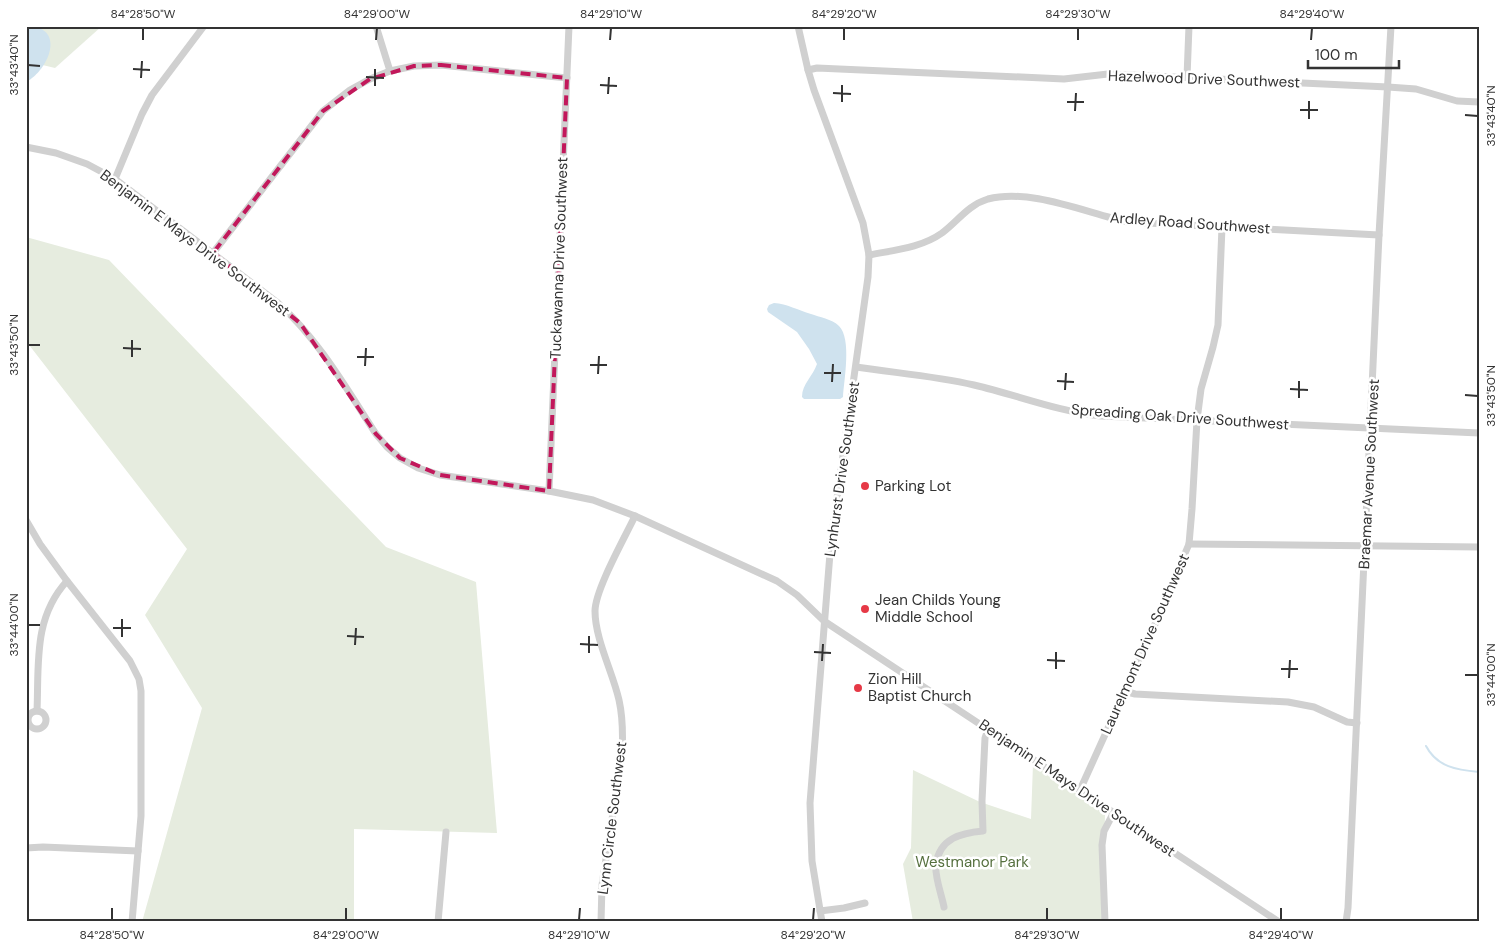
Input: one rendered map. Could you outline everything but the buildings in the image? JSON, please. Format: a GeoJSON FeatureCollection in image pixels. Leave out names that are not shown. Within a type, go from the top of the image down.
{"type":"FeatureCollection","features":[{"type":"Feature","properties":{"kind":"street"},"geometry":{"type":"LineString","coordinates":[[115,179],[152,95],[204,26]]}},
{"type":"Feature","properties":{"kind":"street"},"geometry":{"type":"LineString","coordinates":[[376,26],[390,71]]}},
{"type":"Feature","properties":{"kind":"street","name":"Tuckawanna Drive Southwest"},"geometry":{"type":"LineString","coordinates":[[549,491],[569,26]]}},
{"type":"Feature","properties":{"kind":"street","name":"Lynhurst Drive Southwest"},"geometry":{"type":"LineString","coordinates":[[798,26],[808,70],[863,223],[869,255],[868,277],[831,541],[810,803],[809,832],[822,922]]}},
{"type":"Feature","properties":{"kind":"street"},"geometry":{"type":"LineString","coordinates":[[1187,77],[1189,26]]}},
{"type":"Feature","properties":{"kind":"street","name":"Braemar Avenue Southwest"},"geometry":{"type":"LineString","coordinates":[[1346,922],[1372,428],[1379,234],[1391,26]]}},
{"type":"Feature","properties":{"kind":"street"},"geometry":{"type":"LineString","coordinates":[[213,253],[323,112],[353,88],[390,71],[414,66],[441,64],[567,78]]}},
{"type":"Feature","properties":{"kind":"street","name":"Hazelwood Drive Southwest"},"geometry":{"type":"LineString","coordinates":[[808,70],[817,68],[1064,79],[1108,74],[1388,86],[1416,89],[1457,101],[1479,102]]}},
{"type":"Feature","properties":{"kind":"street","name":"Benjamin E Mays Drive Southwest"},"geometry":{"type":"LineString","coordinates":[[26,147],[56,153],[87,164],[115,179],[278,303],[300,323],[317,345],[376,434],[400,458],[418,468],[440,475],[549,491],[593,500],[635,516],[777,582],[797,595],[824,621],[1279,922]]}},
{"type":"Feature","properties":{"kind":"street","name":"Ardley Road Southwest"},"geometry":{"type":"LineString","coordinates":[[869,255],[912,247],[926,242],[943,232],[973,206],[988,199],[1005,197],[1051,201],[1103,217],[1128,222],[1222,228],[1379,234]]}},
{"type":"Feature","properties":{"kind":"street","name":"Laurelmont Drive Southwest"},"geometry":{"type":"LineString","coordinates":[[1080,790],[1189,544],[1197,420],[1201,389],[1214,347],[1218,325],[1222,228]]}},
{"type":"Feature","properties":{"kind":"street","name":"Spreading Oak Drive Southwest"},"geometry":{"type":"LineString","coordinates":[[856,367],[972,384],[1054,408],[1078,413],[1479,433]]}},
{"type":"Feature","properties":{"kind":"street","name":"Lynn Circle Southwest"},"geometry":{"type":"LineString","coordinates":[[600,922],[602,884],[622,754],[623,732],[619,700],[597,626],[595,610],[604,583],[635,516]]}},
{"type":"Feature","properties":{"kind":"street"},"geometry":{"type":"LineString","coordinates":[[26,520],[66,581],[130,661],[139,679],[141,691],[141,816],[132,922]]}},
{"type":"Feature","properties":{"kind":"street"},"geometry":{"type":"LineString","coordinates":[[1189,544],[1479,547]]}},
{"type":"Feature","properties":{"kind":"street"},"geometry":{"type":"LineString","coordinates":[[37,711],[42,622],[52,600],[66,581]]}},
{"type":"Feature","properties":{"kind":"street"},"geometry":{"type":"LineString","coordinates":[[1124,691],[1135,694],[1288,702],[1314,708],[1347,722],[1357,723]]}},
{"type":"Feature","properties":{"kind":"street"},"geometry":{"type":"LineString","coordinates":[[944,907],[935,865],[941,850],[948,842],[962,833],[983,831],[984,756],[985,738],[988,729]]}},
{"type":"Feature","properties":{"kind":"street"},"geometry":{"type":"LineString","coordinates":[[1105,922],[1102,846],[1104,831],[1114,812]]}},
{"type":"Feature","properties":{"kind":"street"},"geometry":{"type":"LineString","coordinates":[[438,922],[446,832]]}},
{"type":"Feature","properties":{"kind":"street"},"geometry":{"type":"LineString","coordinates":[[26,848],[43,846],[138,851]]}},
{"type":"Feature","properties":{"kind":"street"},"geometry":{"type":"LineString","coordinates":[[820,911],[844,908],[865,902]]}},
{"type":"Feature","properties":{"kind":"highlighted area"},"geometry":{"type":"Polygon","coordinates":[[[441,65],[567,78],[549,491],[440,475],[400,458],[376,434],[300,323],[213,253],[323,111],[370,79],[414,66],[441,65]]]}},
{"type":"Feature","properties":{"kind":"green space"},"geometry":{"type":"Polygon","coordinates":[[[26,26],[102,26],[55,68],[26,61],[26,26]]]}},
{"type":"Feature","properties":{"kind":"green space"},"geometry":{"type":"Polygon","coordinates":[[[26,237],[109,260],[386,547],[476,582],[497,833],[354,829],[354,922],[142,922],[202,708],[145,615],[187,549],[26,341],[26,237]]]}},
{"type":"Feature","properties":{"kind":"green space","name":"Westmanor Park"},"geometry":{"type":"Polygon","coordinates":[[[1033,764],[1105,813],[1103,922],[913,922],[903,864],[911,848],[913,770],[980,802],[1031,819],[1033,764]]]}},
{"type":"Feature","properties":{"kind":"water"},"geometry":{"type":"Polygon","coordinates":[[[26,26],[39,28],[47,33],[50,49],[47,59],[41,68],[26,82],[26,26]]]}},
{"type":"Feature","properties":{"kind":"water"},"geometry":{"type":"Polygon","coordinates":[[[774,303],[825,318],[839,326],[843,332],[846,350],[843,397],[840,399],[804,399],[802,397],[802,392],[817,364],[797,332],[768,312],[769,305],[774,303]]]}},
{"type":"Feature","properties":{"kind":"waterway"},"geometry":{"type":"LineString","coordinates":[[1426,746],[1436,759],[1448,766],[1479,772]]}},
{"type":"Feature","properties":{"kind":"place","name":"Parking Lot"},"geometry":{"type":"Point","coordinates":[865,486]}},
{"type":"Feature","properties":{"kind":"place","name":"Jean Childs Young Middle School"},"geometry":{"type":"Point","coordinates":[865,609]}},
{"type":"Feature","properties":{"kind":"place","name":"Zion Hill Baptist Church"},"geometry":{"type":"Point","coordinates":[858,688]}}]}
